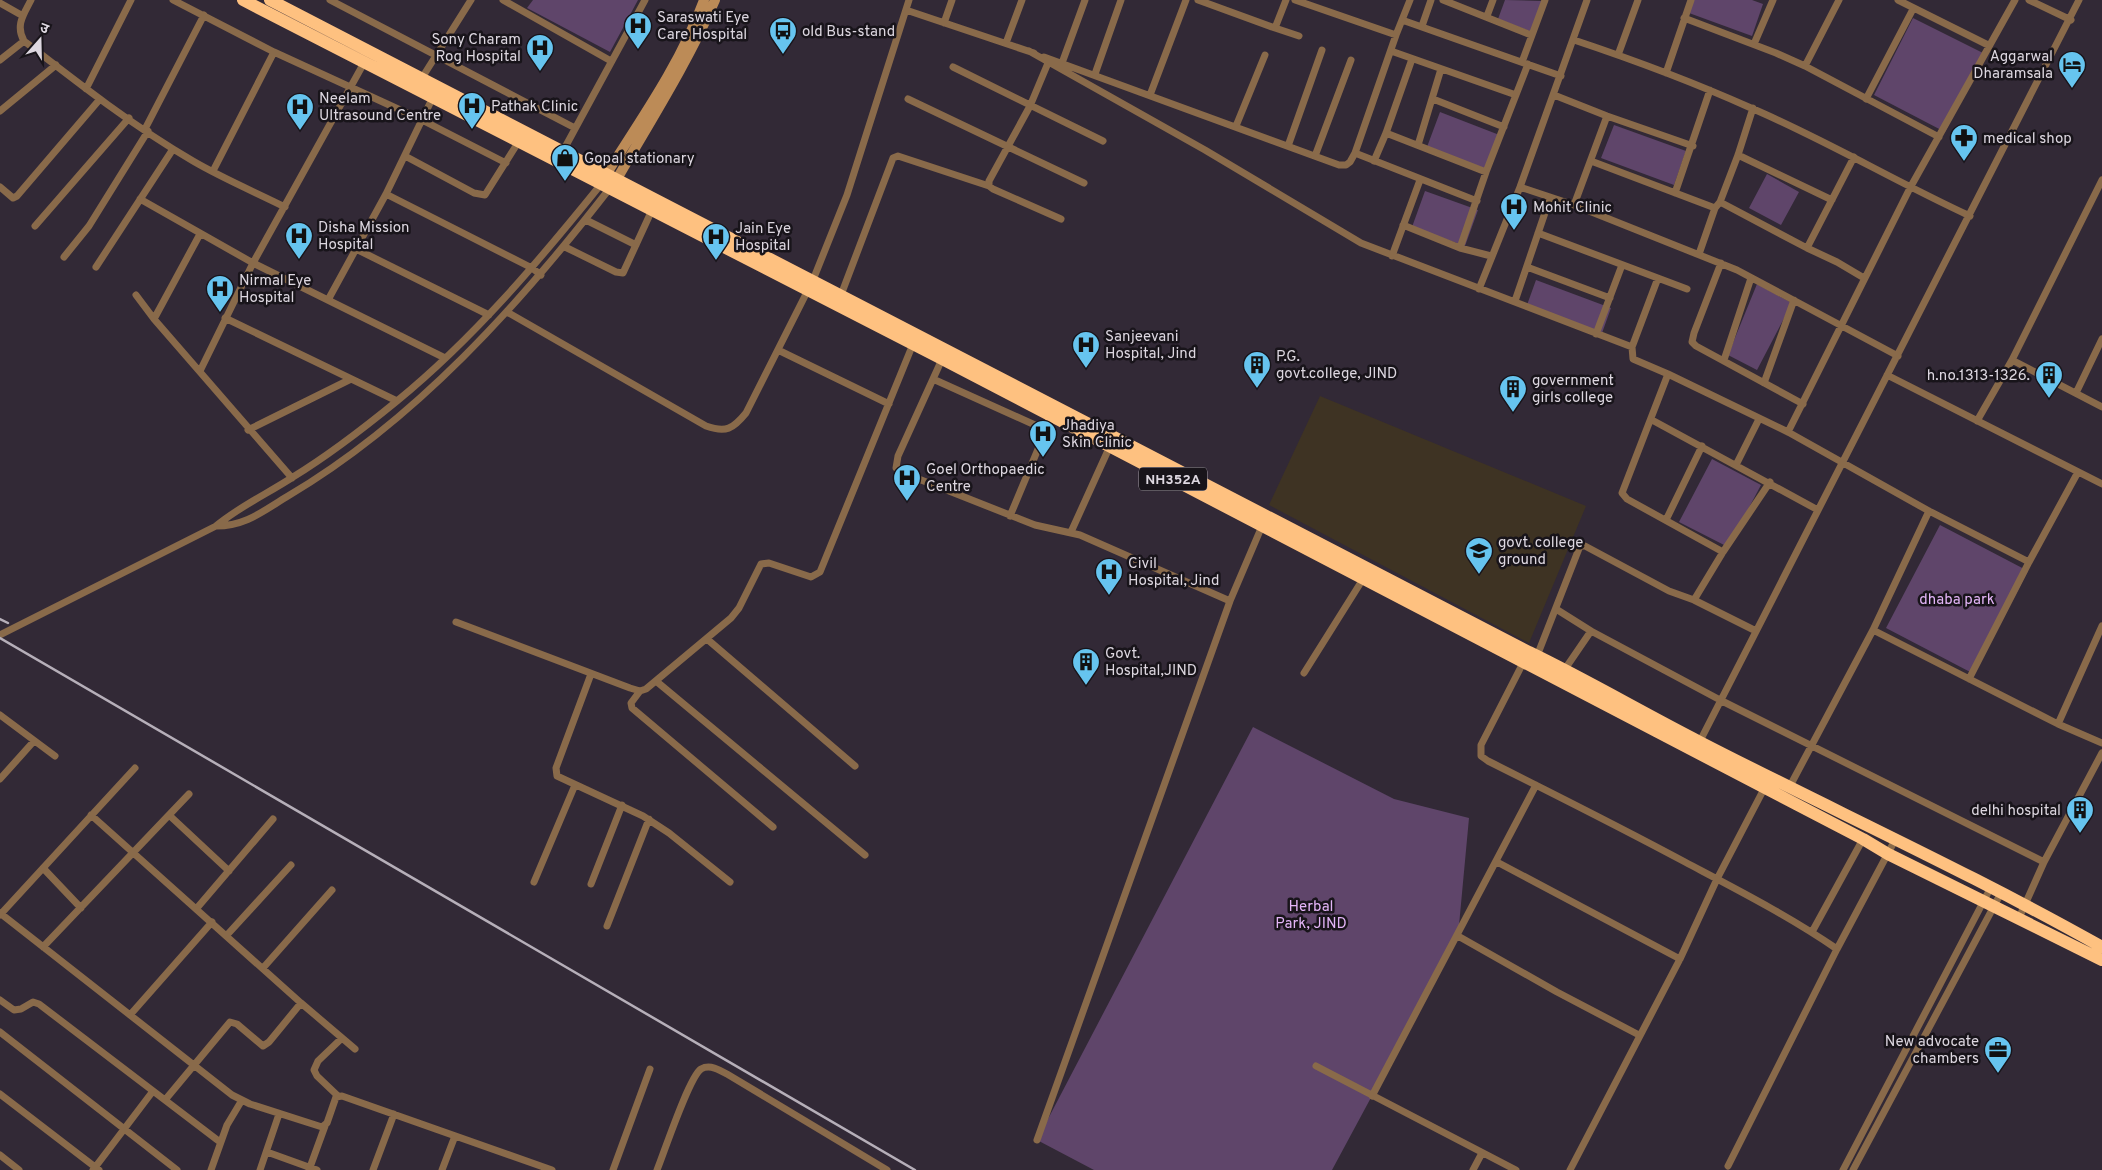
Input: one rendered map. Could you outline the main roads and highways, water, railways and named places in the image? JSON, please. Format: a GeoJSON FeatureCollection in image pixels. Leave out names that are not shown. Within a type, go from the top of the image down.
{"type":"FeatureCollection","features":[{"type":"Feature","properties":{"kind":"highway","name":"NH352A"},"geometry":{"type":"LineString","coordinates":[[244,0],[365,62],[419,83],[433,97],[519,141],[609,181],[811,285],[913,344],[945,354],[1530,657],[1696,747],[1768,782],[1888,854],[2102,960]]}},
{"type":"Feature","properties":{"kind":"highway","name":"NH352A"},"geometry":{"type":"LineString","coordinates":[[270,0],[419,83],[563,151],[652,210],[811,285],[841,294],[1050,415],[1363,579],[1530,657],[1565,669],[1696,747]]}},
{"type":"Feature","properties":{"kind":"highway","name":"NH352A"},"geometry":{"type":"LineString","coordinates":[[1768,782],[1790,786],[2025,904],[2102,946]]}},
{"type":"Feature","properties":{"kind":"railway"},"geometry":{"type":"LineString","coordinates":[[0,619],[8,623]]}},
{"type":"Feature","properties":{"kind":"railway"},"geometry":{"type":"LineString","coordinates":[[0,638],[915,1170]]}},
{"type":"Feature","properties":{"kind":"place","name":"Saraswati Eye Care Hospital"},"geometry":{"type":"Point","coordinates":[638,50]}},
{"type":"Feature","properties":{"kind":"place","name":"old Bus-stand"},"geometry":{"type":"Point","coordinates":[783,55]}},
{"type":"Feature","properties":{"kind":"place","name":"Sony Charam Rog Hospital"},"geometry":{"type":"Point","coordinates":[540,72]}},
{"type":"Feature","properties":{"kind":"place","name":"Aggarwal Dharamsala"},"geometry":{"type":"Point","coordinates":[2072,89]}},
{"type":"Feature","properties":{"kind":"place","name":"Pathak Clinic"},"geometry":{"type":"Point","coordinates":[472,130]}},
{"type":"Feature","properties":{"kind":"place","name":"Neelam Ultrasound Centre"},"geometry":{"type":"Point","coordinates":[300,131]}},
{"type":"Feature","properties":{"kind":"place","name":"medical shop"},"geometry":{"type":"Point","coordinates":[1964,162]}},
{"type":"Feature","properties":{"kind":"place","name":"Gopal stationary"},"geometry":{"type":"Point","coordinates":[565,182]}},
{"type":"Feature","properties":{"kind":"place","name":"Mohit Clinic"},"geometry":{"type":"Point","coordinates":[1514,231]}},
{"type":"Feature","properties":{"kind":"place","name":"Disha Mission Hospital"},"geometry":{"type":"Point","coordinates":[299,260]}},
{"type":"Feature","properties":{"kind":"place","name":"Jain Eye Hospital"},"geometry":{"type":"Point","coordinates":[716,261]}},
{"type":"Feature","properties":{"kind":"place","name":"Nirmal Eye Hospital"},"geometry":{"type":"Point","coordinates":[220,313]}},
{"type":"Feature","properties":{"kind":"place","name":"Sanjeevani Hospital, Jind"},"geometry":{"type":"Point","coordinates":[1086,369]}},
{"type":"Feature","properties":{"kind":"place","name":"P.G. govt.college, JIND"},"geometry":{"type":"Point","coordinates":[1257,389]}},
{"type":"Feature","properties":{"kind":"place","name":"h.no.1313-1326."},"geometry":{"type":"Point","coordinates":[2049,399]}},
{"type":"Feature","properties":{"kind":"place","name":"government girls college"},"geometry":{"type":"Point","coordinates":[1513,413]}},
{"type":"Feature","properties":{"kind":"place","name":"Jhadiya Skin Clinic"},"geometry":{"type":"Point","coordinates":[1043,458]}},
{"type":"Feature","properties":{"kind":"place","name":"Goel Orthopaedic Centre"},"geometry":{"type":"Point","coordinates":[907,502]}},
{"type":"Feature","properties":{"kind":"place","name":"govt. college ground"},"geometry":{"type":"Point","coordinates":[1479,575]}},
{"type":"Feature","properties":{"kind":"place","name":"Civil Hospital, Jind"},"geometry":{"type":"Point","coordinates":[1109,596]}},
{"type":"Feature","properties":{"kind":"place","name":"Govt. Hospital,JIND"},"geometry":{"type":"Point","coordinates":[1086,686]}},
{"type":"Feature","properties":{"kind":"place","name":"delhi hospital"},"geometry":{"type":"Point","coordinates":[2080,834]}},
{"type":"Feature","properties":{"kind":"place","name":"New advocate chambers"},"geometry":{"type":"Point","coordinates":[1998,1074]}},
{"type":"Feature","properties":{"kind":"park label","name":"dhaba park"},"geometry":{"type":"Point","coordinates":[1957,599]}},
{"type":"Feature","properties":{"kind":"park label","name":"Herbal Park, JIND"},"geometry":{"type":"Point","coordinates":[1311,914]}}]}
